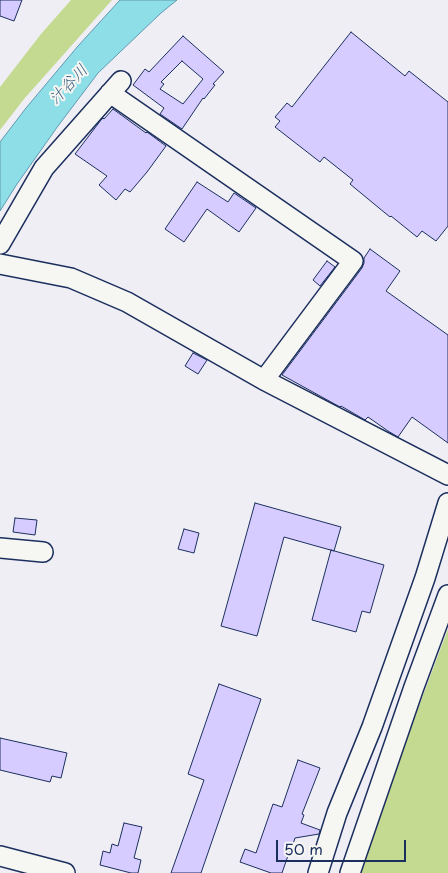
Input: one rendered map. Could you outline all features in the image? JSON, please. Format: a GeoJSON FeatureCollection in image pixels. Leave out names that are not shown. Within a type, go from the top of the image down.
{"type":"FeatureCollection","features":[{"type":"Feature","properties":{"kind":"street"},"geometry":{"type":"LineString","coordinates":[[0,244],[44,168],[116,87],[353,261],[264,380]]}},
{"type":"Feature","properties":{"kind":"street"},"geometry":{"type":"LineString","coordinates":[[0,264],[71,278],[127,302],[264,380],[448,475]]}},
{"type":"Feature","properties":{"kind":"street"},"geometry":{"type":"LineString","coordinates":[[318,873],[337,813],[372,727],[425,578],[448,503]]}},
{"type":"Feature","properties":{"kind":"street"},"geometry":{"type":"LineString","coordinates":[[0,548],[43,552]]}},
{"type":"Feature","properties":{"kind":"street"},"geometry":{"type":"LineString","coordinates":[[350,873],[448,595]]}},
{"type":"Feature","properties":{"kind":"street"},"geometry":{"type":"LineString","coordinates":[[0,856],[65,873]]}},
{"type":"Feature","properties":{"kind":"green space"},"geometry":{"type":"Polygon","coordinates":[[[71,0],[112,0],[24,99],[0,130],[0,87],[41,34],[71,0]]]}},
{"type":"Feature","properties":{"kind":"green space"},"geometry":{"type":"Polygon","coordinates":[[[448,629],[448,873],[356,873],[448,629]]]}},
{"type":"Feature","properties":{"kind":"water","name":"汁谷川"},"geometry":{"type":"Polygon","coordinates":[[[120,0],[177,0],[98,73],[58,126],[0,211],[0,142],[78,46],[120,0]]]}},
{"type":"Feature","properties":{"kind":"building"},"geometry":{"type":"Polygon","coordinates":[[[0,0],[22,0],[14,21],[0,16],[0,0]]]}},
{"type":"Feature","properties":{"kind":"building"},"geometry":{"type":"Polygon","coordinates":[[[351,32],[405,76],[409,71],[448,102],[448,226],[436,241],[422,231],[417,237],[350,184],[353,180],[324,157],[320,162],[275,127],[280,121],[275,117],[287,103],[292,107],[351,32]]]}},
{"type":"Feature","properties":{"kind":"building"},"geometry":{"type":"Polygon","coordinates":[[[183,36],[224,72],[213,84],[215,85],[203,98],[182,129],[160,114],[164,108],[133,85],[145,69],[149,72],[183,36]],[[182,61],[161,82],[164,84],[160,89],[183,104],[203,79],[182,61]]]}},
{"type":"Feature","properties":{"kind":"building"},"geometry":{"type":"Polygon","coordinates":[[[113,109],[166,146],[130,192],[125,189],[116,200],[99,185],[107,176],[75,154],[101,120],[113,109]]]}},
{"type":"Feature","properties":{"kind":"building"},"geometry":{"type":"Polygon","coordinates":[[[197,182],[228,202],[234,193],[256,208],[239,232],[207,209],[184,242],[165,229],[197,182]]]}},
{"type":"Feature","properties":{"kind":"building"},"geometry":{"type":"Polygon","coordinates":[[[370,249],[400,271],[386,291],[448,335],[448,443],[412,417],[398,437],[368,417],[365,420],[282,375],[362,268],[364,258],[370,249]]]}},
{"type":"Feature","properties":{"kind":"building"},"geometry":{"type":"Polygon","coordinates":[[[327,261],[335,267],[320,286],[313,280],[327,261]]]}},
{"type":"Feature","properties":{"kind":"building"},"geometry":{"type":"Polygon","coordinates":[[[193,353],[207,360],[198,374],[185,366],[193,353]]]}},
{"type":"Feature","properties":{"kind":"building"},"geometry":{"type":"Polygon","coordinates":[[[255,503],[341,527],[334,551],[284,537],[257,636],[221,626],[255,503]]]}},
{"type":"Feature","properties":{"kind":"building"},"geometry":{"type":"Polygon","coordinates":[[[15,518],[37,520],[35,535],[13,532],[15,518]]]}},
{"type":"Feature","properties":{"kind":"building"},"geometry":{"type":"Polygon","coordinates":[[[184,529],[199,533],[194,553],[178,549],[184,529]]]}},
{"type":"Feature","properties":{"kind":"building"},"geometry":{"type":"Polygon","coordinates":[[[331,550],[384,565],[370,613],[362,611],[356,632],[312,620],[331,550]]]}},
{"type":"Feature","properties":{"kind":"building"},"geometry":{"type":"Polygon","coordinates":[[[219,684],[261,699],[201,873],[171,873],[204,780],[188,774],[219,684]]]}},
{"type":"Feature","properties":{"kind":"building"},"geometry":{"type":"Polygon","coordinates":[[[0,738],[67,753],[61,778],[52,776],[50,782],[0,770],[0,738]]]}},
{"type":"Feature","properties":{"kind":"building"},"geometry":{"type":"Polygon","coordinates":[[[298,760],[320,768],[302,814],[304,815],[301,823],[320,830],[319,834],[295,838],[282,873],[271,873],[240,862],[245,849],[256,853],[273,804],[282,807],[298,760]]]}},
{"type":"Feature","properties":{"kind":"building"},"geometry":{"type":"Polygon","coordinates":[[[124,823],[142,827],[134,858],[141,860],[138,873],[100,865],[103,851],[110,853],[112,844],[118,846],[124,823]]]}}]}
